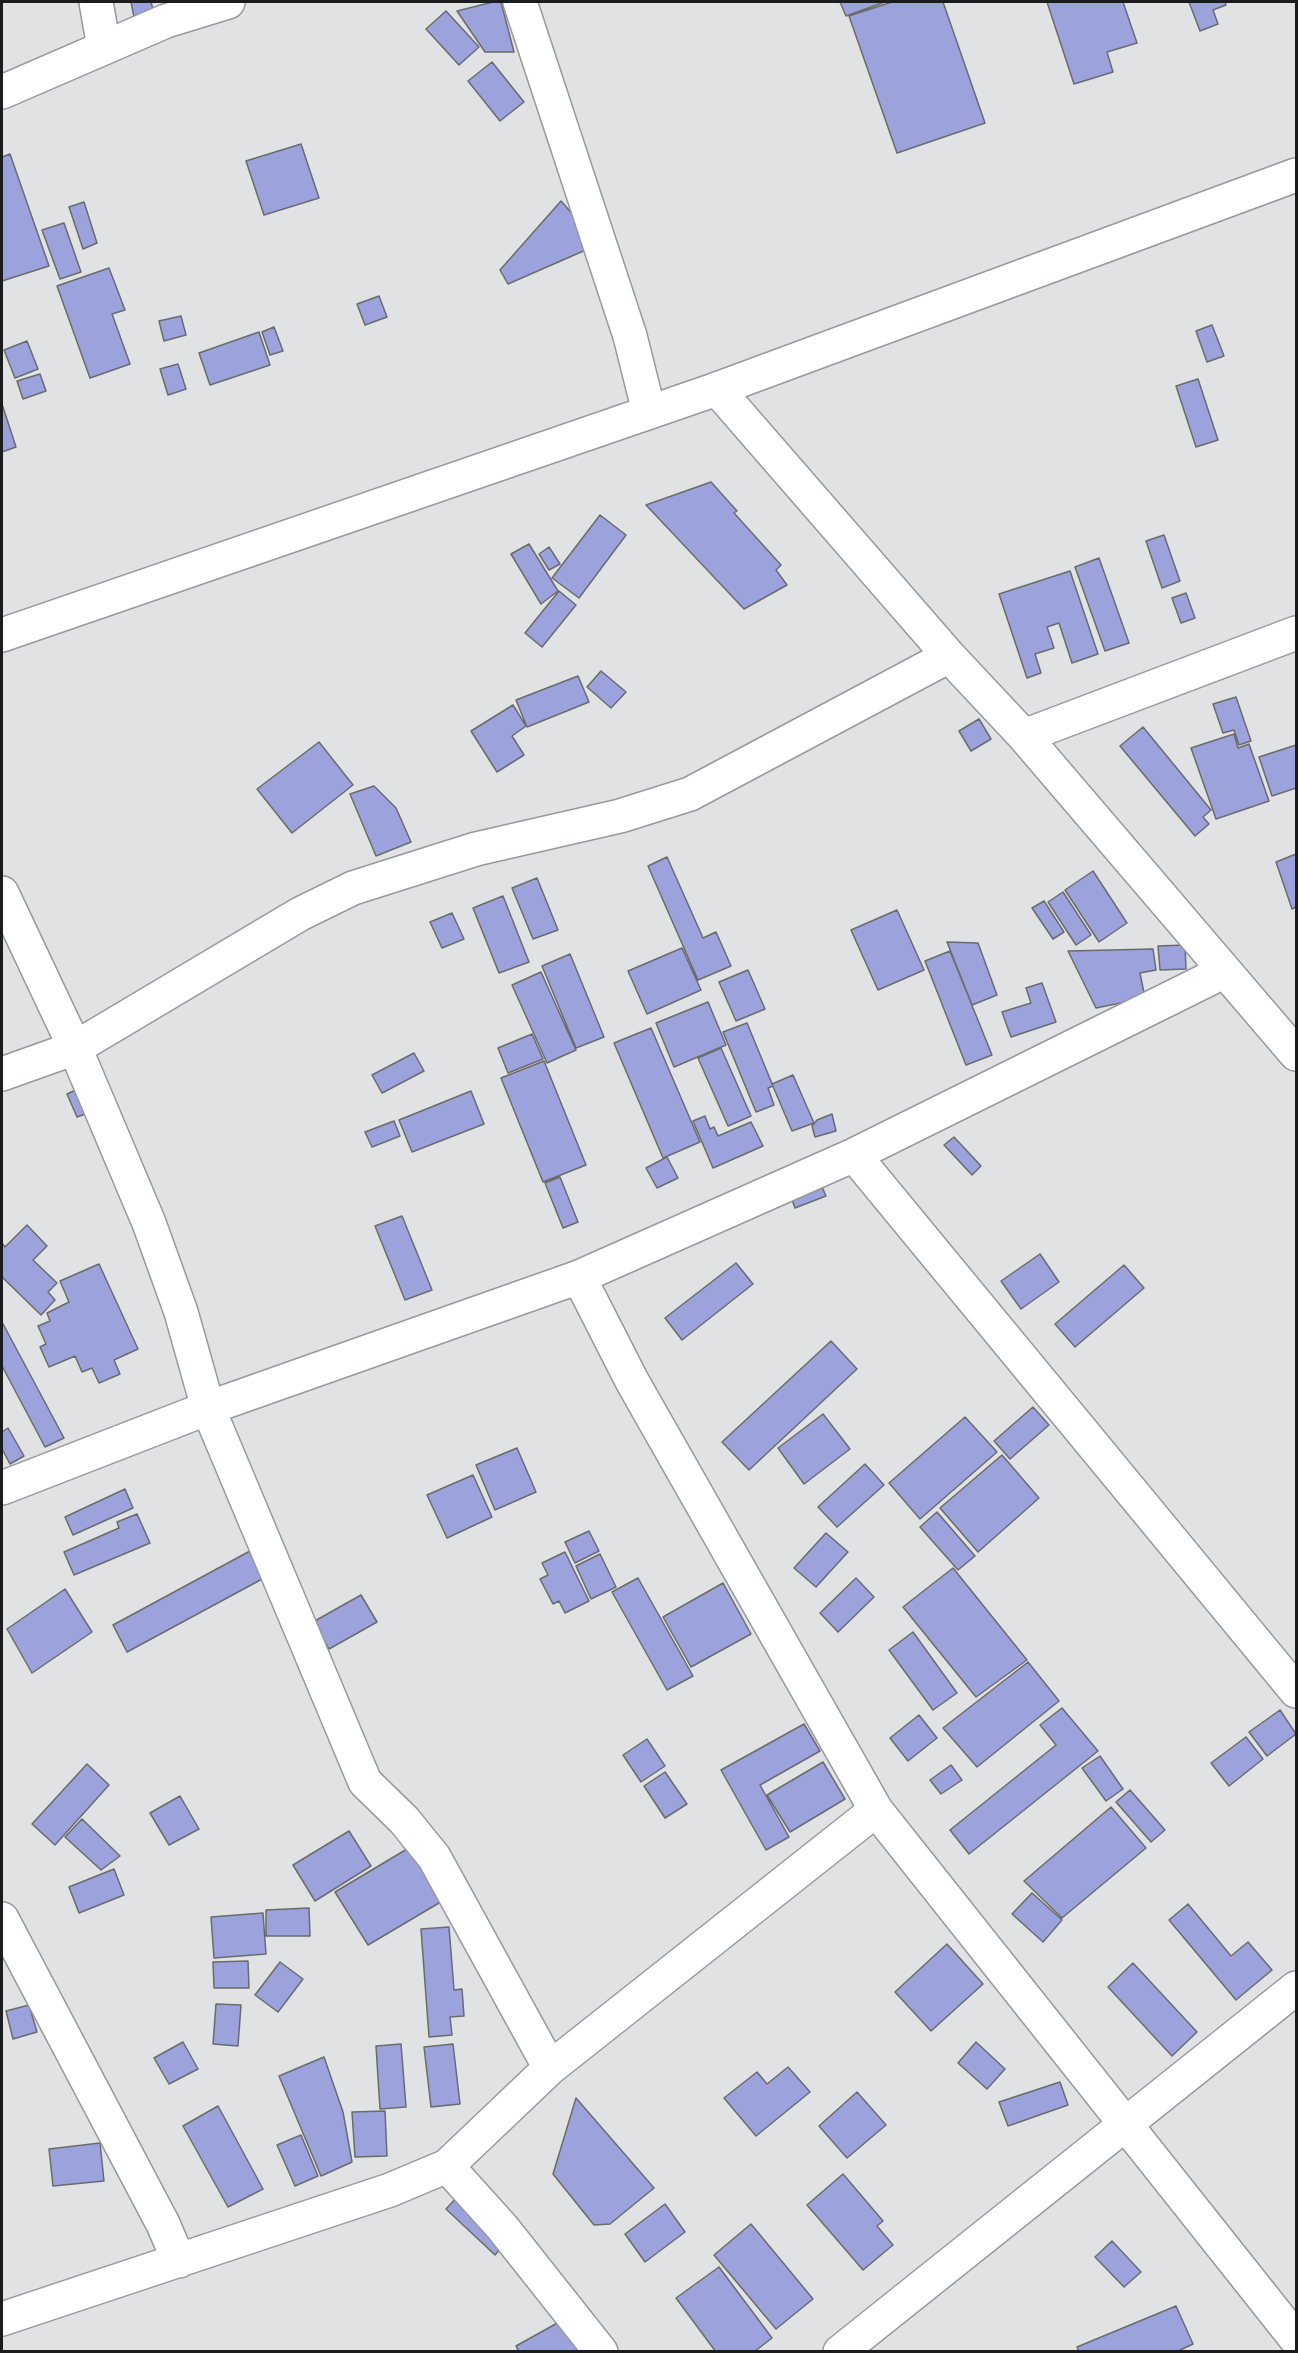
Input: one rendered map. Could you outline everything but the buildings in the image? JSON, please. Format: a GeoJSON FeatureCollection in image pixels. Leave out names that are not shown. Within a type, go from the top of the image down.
{"type":"FeatureCollection","features":[{"type":"Feature","properties":{"kind":"street"},"geometry":{"type":"LineString","coordinates":[[96,2],[104,48]]}},
{"type":"Feature","properties":{"kind":"street"},"geometry":{"type":"LineString","coordinates":[[2,92],[166,21],[228,2]]}},
{"type":"Feature","properties":{"kind":"street"},"geometry":{"type":"LineString","coordinates":[[520,2],[630,336],[649,412]]}},
{"type":"Feature","properties":{"kind":"street"},"geometry":{"type":"LineString","coordinates":[[2,635],[717,389],[1296,175]]}},
{"type":"Feature","properties":{"kind":"street"},"geometry":{"type":"LineString","coordinates":[[717,389],[949,656],[1024,736],[1296,1054]]}},
{"type":"Feature","properties":{"kind":"street"},"geometry":{"type":"LineString","coordinates":[[1024,736],[1296,633]]}},
{"type":"Feature","properties":{"kind":"street"},"geometry":{"type":"LineString","coordinates":[[2,1074],[75,1048],[300,914],[353,888],[476,849],[620,816],[690,794],[949,656]]}},
{"type":"Feature","properties":{"kind":"street"},"geometry":{"type":"LineString","coordinates":[[2,893],[75,1048],[166,1266],[208,1408],[365,1782],[404,1820],[434,1857],[550,2068]]}},
{"type":"Feature","properties":{"kind":"street"},"geometry":{"type":"LineString","coordinates":[[2,1488],[208,1408],[579,1277],[854,1155],[1226,971]]}},
{"type":"Feature","properties":{"kind":"street"},"geometry":{"type":"LineString","coordinates":[[854,1155],[1296,1691]]}},
{"type":"Feature","properties":{"kind":"street"},"geometry":{"type":"LineString","coordinates":[[579,1277],[632,1381],[876,1810],[1124,2126],[1296,2339]]}},
{"type":"Feature","properties":{"kind":"street"},"geometry":{"type":"LineString","coordinates":[[2,2319],[390,2190],[447,2166],[550,2068],[876,1810]]}},
{"type":"Feature","properties":{"kind":"street"},"geometry":{"type":"LineString","coordinates":[[2,1918],[163,2224],[179,2261]]}},
{"type":"Feature","properties":{"kind":"street"},"geometry":{"type":"LineString","coordinates":[[840,2352],[1296,1988]]}},
{"type":"Feature","properties":{"kind":"street"},"geometry":{"type":"LineString","coordinates":[[447,2166],[502,2227],[601,2352]]}}]}
